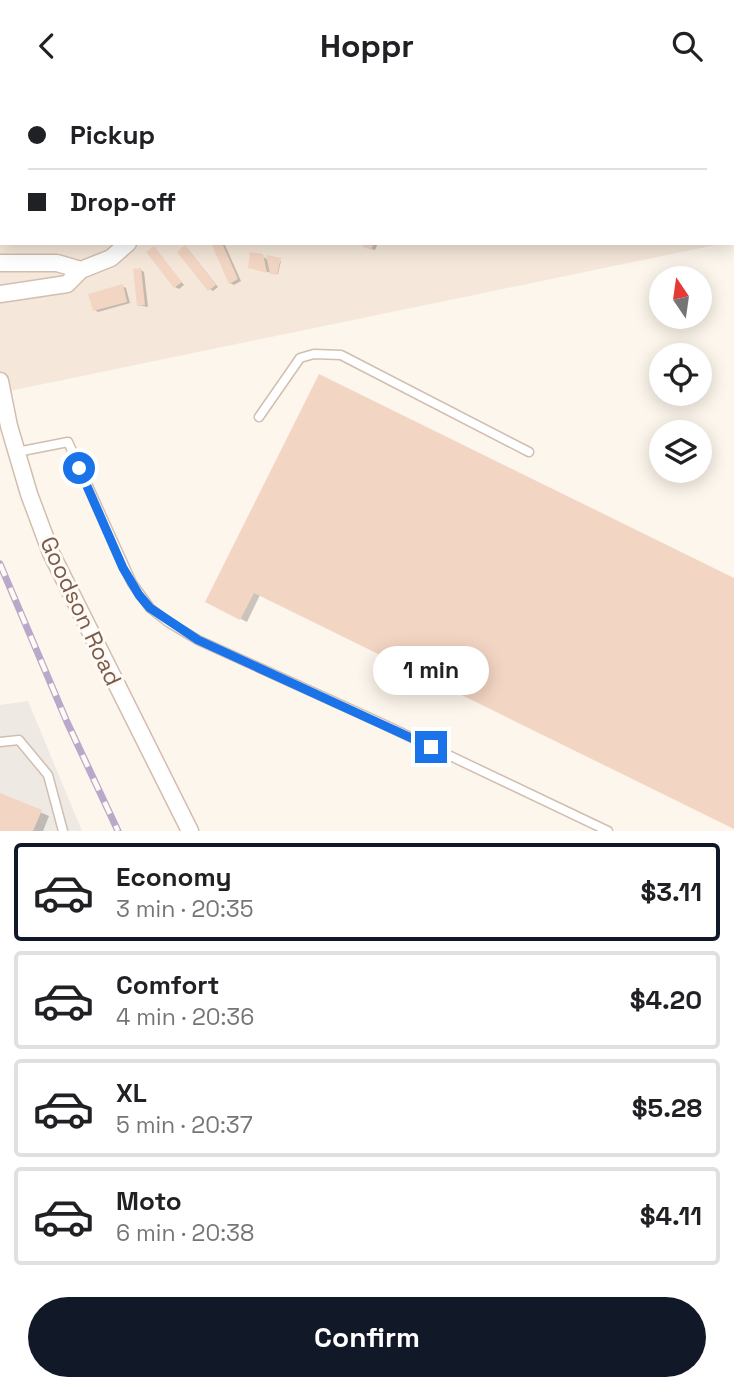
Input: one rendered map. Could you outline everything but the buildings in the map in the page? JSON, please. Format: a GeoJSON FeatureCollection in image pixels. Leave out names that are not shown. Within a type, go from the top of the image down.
{"type":"FeatureCollection","features":[{"type":"Feature","properties":{"kind":"street"},"geometry":{"type":"LineString","coordinates":[[0,294],[67,284],[81,270],[111,258],[126,245]]}},
{"type":"Feature","properties":{"kind":"street"},"geometry":{"type":"LineString","coordinates":[[0,263],[57,263],[81,270]]}},
{"type":"Feature","properties":{"kind":"street","name":"Goodson Road"},"geometry":{"type":"LineString","coordinates":[[0,381],[29,494],[51,553],[190,831]]}},
{"type":"Feature","properties":{"kind":"lane"},"geometry":{"type":"LineString","coordinates":[[259,418],[300,358],[314,354],[341,355],[529,452]]}},
{"type":"Feature","properties":{"kind":"lane"},"geometry":{"type":"LineString","coordinates":[[17,452],[68,442],[132,583],[150,608],[168,622],[198,640],[608,831]]}},
{"type":"Feature","properties":{"kind":"lane"},"geometry":{"type":"LineString","coordinates":[[0,742],[19,740],[48,775],[63,831]]}},
{"type":"Feature","properties":{"kind":"shaded area"},"geometry":{"type":"Polygon","coordinates":[[[0,245],[715,245],[0,393],[0,245]]]}},
{"type":"Feature","properties":{"kind":"shaded area"},"geometry":{"type":"Polygon","coordinates":[[[28,701],[82,831],[0,831],[0,705],[28,701]]]}},
{"type":"Feature","properties":{"kind":"railway"},"geometry":{"type":"LineString","coordinates":[[0,564],[67,722],[118,831]]}},
{"type":"Feature","properties":{"kind":"route"},"geometry":{"type":"LineString","coordinates":[[79,468],[123,568],[150,608],[198,640],[431,747]]}}]}
